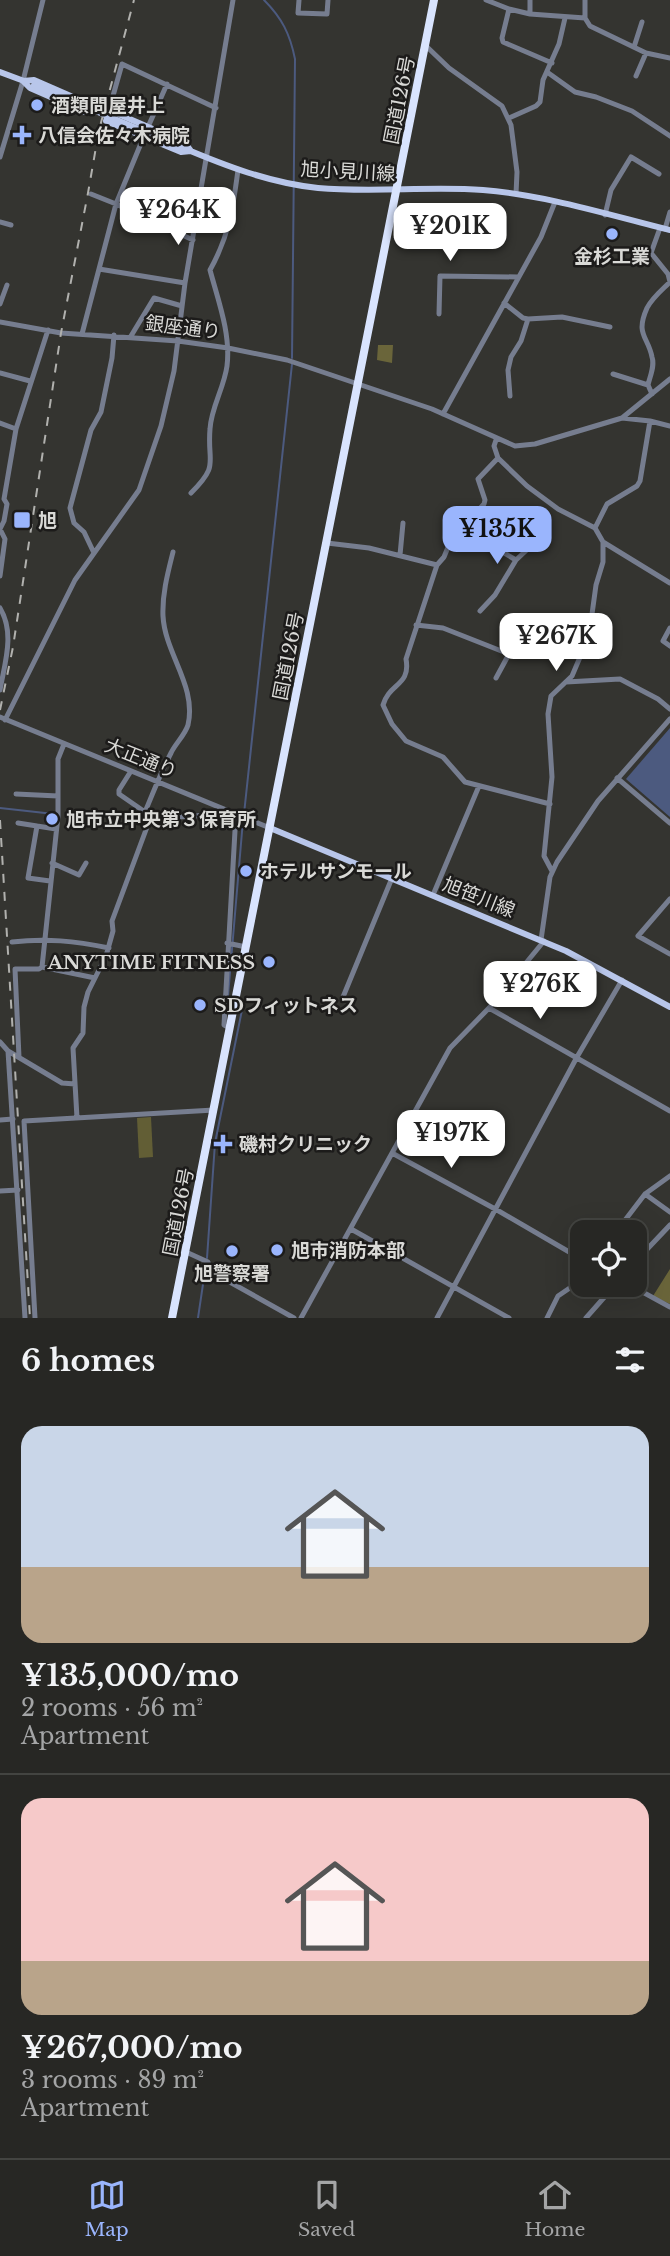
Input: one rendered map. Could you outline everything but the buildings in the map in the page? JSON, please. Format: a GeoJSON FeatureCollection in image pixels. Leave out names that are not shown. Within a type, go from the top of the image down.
{"type":"FeatureCollection","features":[{"type":"Feature","properties":{"kind":"highway","name":"国道126号"},"geometry":{"type":"LineString","coordinates":[[172,1318],[434,0]]}},
{"type":"Feature","properties":{"kind":"main road","name":"旭小見川線"},"geometry":{"type":"LineString","coordinates":[[0,72],[238,170],[294,184],[321,188],[482,190],[516,194],[665,229]]}},
{"type":"Feature","properties":{"kind":"main road"},"geometry":{"type":"LineString","coordinates":[[34,80],[89,104],[85,112],[30,88],[23,81],[34,80]]}},
{"type":"Feature","properties":{"kind":"main road"},"geometry":{"type":"LineString","coordinates":[[109,110],[185,143],[191,151],[181,152],[106,121],[109,110]]}},
{"type":"Feature","properties":{"kind":"main road","name":"旭笹川線"},"geometry":{"type":"LineString","coordinates":[[270,828],[543,940],[670,1007]]}},
{"type":"Feature","properties":{"kind":"street"},"geometry":{"type":"LineString","coordinates":[[0,157],[44,0]]}},
{"type":"Feature","properties":{"kind":"street"},"geometry":{"type":"LineString","coordinates":[[2,719],[75,580],[139,490],[161,426],[174,371],[185,283],[233,0]]}},
{"type":"Feature","properties":{"kind":"street"},"geometry":{"type":"LineString","coordinates":[[299,0],[298,13],[327,14],[328,0]]}},
{"type":"Feature","properties":{"kind":"street"},"geometry":{"type":"LineString","coordinates":[[486,0],[530,14],[585,18]]}},
{"type":"Feature","properties":{"kind":"street"},"geometry":{"type":"LineString","coordinates":[[530,0],[530,14]]}},
{"type":"Feature","properties":{"kind":"street"},"geometry":{"type":"LineString","coordinates":[[585,0],[585,18],[590,26],[646,53],[670,58]]}},
{"type":"Feature","properties":{"kind":"street"},"geometry":{"type":"LineString","coordinates":[[509,9],[503,42],[552,63]]}},
{"type":"Feature","properties":{"kind":"street"},"geometry":{"type":"LineString","coordinates":[[509,118],[536,106],[541,98],[542,85],[559,44],[565,18]]}},
{"type":"Feature","properties":{"kind":"street"},"geometry":{"type":"LineString","coordinates":[[634,47],[642,22]]}},
{"type":"Feature","properties":{"kind":"street"},"geometry":{"type":"LineString","coordinates":[[425,46],[449,68],[502,106],[509,118],[517,172],[516,194]]}},
{"type":"Feature","properties":{"kind":"street"},"geometry":{"type":"LineString","coordinates":[[636,76],[646,53]]}},
{"type":"Feature","properties":{"kind":"street"},"geometry":{"type":"LineString","coordinates":[[109,110],[122,64],[216,108]]}},
{"type":"Feature","properties":{"kind":"street"},"geometry":{"type":"LineString","coordinates":[[547,72],[575,92],[632,111],[670,136]]}},
{"type":"Feature","properties":{"kind":"street"},"geometry":{"type":"LineString","coordinates":[[148,127],[167,84]]}},
{"type":"Feature","properties":{"kind":"street"},"geometry":{"type":"LineString","coordinates":[[82,334],[116,204],[144,136]]}},
{"type":"Feature","properties":{"kind":"street"},"geometry":{"type":"LineString","coordinates":[[605,215],[611,190],[631,157],[659,174]]}},
{"type":"Feature","properties":{"kind":"street"},"geometry":{"type":"LineString","coordinates":[[191,493],[209,471],[212,462],[209,430],[227,368],[228,348],[210,270],[222,247],[232,216],[238,170]]}},
{"type":"Feature","properties":{"kind":"street"},"geometry":{"type":"LineString","coordinates":[[91,194],[193,240]]}},
{"type":"Feature","properties":{"kind":"street"},"geometry":{"type":"LineString","coordinates":[[443,415],[541,237],[555,202]]}},
{"type":"Feature","properties":{"kind":"street"},"geometry":{"type":"LineString","coordinates":[[652,394],[648,385],[653,366],[652,355],[642,328],[648,307],[670,282],[668,274],[651,253],[665,229],[670,212]]}},
{"type":"Feature","properties":{"kind":"street"},"geometry":{"type":"LineString","coordinates":[[0,222],[11,225]]}},
{"type":"Feature","properties":{"kind":"street"},"geometry":{"type":"LineString","coordinates":[[99,270],[185,283]]}},
{"type":"Feature","properties":{"kind":"street"},"geometry":{"type":"LineString","coordinates":[[439,314],[440,276],[518,277]]}},
{"type":"Feature","properties":{"kind":"street"},"geometry":{"type":"LineString","coordinates":[[0,304],[7,285]]}},
{"type":"Feature","properties":{"kind":"street"},"geometry":{"type":"LineString","coordinates":[[131,336],[154,298],[182,306]]}},
{"type":"Feature","properties":{"kind":"street"},"geometry":{"type":"LineString","coordinates":[[504,303],[523,318],[562,317],[610,327]]}},
{"type":"Feature","properties":{"kind":"street"},"geometry":{"type":"LineString","coordinates":[[510,396],[508,370],[511,357],[521,341],[528,319]]}},
{"type":"Feature","properties":{"kind":"street","name":"銀座通り"},"geometry":{"type":"LineString","coordinates":[[0,322],[82,334],[178,341],[228,348],[292,362],[443,415],[515,446],[535,444],[622,418]]}},
{"type":"Feature","properties":{"kind":"street"},"geometry":{"type":"LineString","coordinates":[[0,576],[5,539],[0,529],[5,522],[7,503],[2,498],[16,429],[48,330]]}},
{"type":"Feature","properties":{"kind":"street"},"geometry":{"type":"LineString","coordinates":[[94,553],[83,532],[74,523],[70,508],[90,432],[101,412],[114,335]]}},
{"type":"Feature","properties":{"kind":"street"},"geometry":{"type":"LineString","coordinates":[[0,373],[30,381]]}},
{"type":"Feature","properties":{"kind":"street"},"geometry":{"type":"LineString","coordinates":[[613,374],[648,385]]}},
{"type":"Feature","properties":{"kind":"street"},"geometry":{"type":"LineString","coordinates":[[622,418],[670,379]]}},
{"type":"Feature","properties":{"kind":"street"},"geometry":{"type":"LineString","coordinates":[[622,418],[670,426]]}},
{"type":"Feature","properties":{"kind":"street"},"geometry":{"type":"LineString","coordinates":[[595,528],[607,504],[640,481],[650,421]]}},
{"type":"Feature","properties":{"kind":"street"},"geometry":{"type":"LineString","coordinates":[[0,423],[16,429]]}},
{"type":"Feature","properties":{"kind":"street"},"geometry":{"type":"LineString","coordinates":[[496,440],[498,458],[527,486],[558,509],[595,528],[603,542],[670,583]]}},
{"type":"Feature","properties":{"kind":"street"},"geometry":{"type":"LineString","coordinates":[[498,458],[478,479],[484,503],[456,534],[437,565],[405,659],[408,670],[405,678],[384,699],[385,710],[406,741],[443,757],[465,782],[550,804]]}},
{"type":"Feature","properties":{"kind":"street"},"geometry":{"type":"LineString","coordinates":[[400,555],[403,523]]}},
{"type":"Feature","properties":{"kind":"street"},"geometry":{"type":"LineString","coordinates":[[456,534],[499,550],[516,560]]}},
{"type":"Feature","properties":{"kind":"street"},"geometry":{"type":"LineString","coordinates":[[480,611],[495,595],[516,560],[528,551],[536,534]]}},
{"type":"Feature","properties":{"kind":"street"},"geometry":{"type":"LineString","coordinates":[[552,870],[544,856],[552,777],[548,714],[551,696],[572,676],[589,636],[596,584],[603,562],[603,542]]}},
{"type":"Feature","properties":{"kind":"street"},"geometry":{"type":"LineString","coordinates":[[327,543],[400,555],[437,565]]}},
{"type":"Feature","properties":{"kind":"street"},"geometry":{"type":"LineString","coordinates":[[145,813],[172,751],[188,727],[189,702],[163,617],[166,579],[173,552]]}},
{"type":"Feature","properties":{"kind":"street"},"geometry":{"type":"LineString","coordinates":[[0,604],[9,635],[0,690]]}},
{"type":"Feature","properties":{"kind":"street"},"geometry":{"type":"LineString","coordinates":[[416,625],[443,628],[509,654],[496,678]]}},
{"type":"Feature","properties":{"kind":"street"},"geometry":{"type":"LineString","coordinates":[[670,628],[663,641],[670,646]]}},
{"type":"Feature","properties":{"kind":"street"},"geometry":{"type":"LineString","coordinates":[[566,682],[620,680],[658,699],[670,709]]}},
{"type":"Feature","properties":{"kind":"street","name":"大正通り"},"geometry":{"type":"LineString","coordinates":[[2,719],[270,828]]}},
{"type":"Feature","properties":{"kind":"street"},"geometry":{"type":"LineString","coordinates":[[301,1318],[450,1048],[489,1008],[543,940],[552,870],[617,778],[670,719]]}},
{"type":"Feature","properties":{"kind":"street"},"geometry":{"type":"LineString","coordinates":[[42,967],[56,829],[58,759],[64,744]]}},
{"type":"Feature","properties":{"kind":"street"},"geometry":{"type":"LineString","coordinates":[[131,771],[119,794],[150,819]]}},
{"type":"Feature","properties":{"kind":"street"},"geometry":{"type":"LineString","coordinates":[[617,778],[670,822]]}},
{"type":"Feature","properties":{"kind":"street"},"geometry":{"type":"LineString","coordinates":[[433,895],[479,786]]}},
{"type":"Feature","properties":{"kind":"street"},"geometry":{"type":"LineString","coordinates":[[16,794],[58,796]]}},
{"type":"Feature","properties":{"kind":"street"},"geometry":{"type":"LineString","coordinates":[[150,819],[236,813],[231,943],[224,1025],[230,1028]]}},
{"type":"Feature","properties":{"kind":"street"},"geometry":{"type":"LineString","coordinates":[[77,1118],[73,1048],[83,1033],[83,1007],[109,948],[112,921],[150,819]]}},
{"type":"Feature","properties":{"kind":"street"},"geometry":{"type":"LineString","coordinates":[[18,823],[56,829]]}},
{"type":"Feature","properties":{"kind":"street"},"geometry":{"type":"LineString","coordinates":[[37,826],[28,878],[50,881]]}},
{"type":"Feature","properties":{"kind":"street"},"geometry":{"type":"LineString","coordinates":[[52,863],[79,875],[86,863]]}},
{"type":"Feature","properties":{"kind":"street"},"geometry":{"type":"LineString","coordinates":[[343,997],[392,878]]}},
{"type":"Feature","properties":{"kind":"street"},"geometry":{"type":"LineString","coordinates":[[670,899],[638,936],[670,954]]}},
{"type":"Feature","properties":{"kind":"street"},"geometry":{"type":"LineString","coordinates":[[12,942],[43,939],[76,941],[109,948]]}},
{"type":"Feature","properties":{"kind":"street"},"geometry":{"type":"LineString","coordinates":[[231,943],[246,947]]}},
{"type":"Feature","properties":{"kind":"street"},"geometry":{"type":"LineString","coordinates":[[19,1058],[15,969],[42,967],[96,978]]}},
{"type":"Feature","properties":{"kind":"street"},"geometry":{"type":"LineString","coordinates":[[437,1318],[577,1057],[622,980]]}},
{"type":"Feature","properties":{"kind":"street"},"geometry":{"type":"LineString","coordinates":[[489,1008],[670,1111]]}},
{"type":"Feature","properties":{"kind":"street"},"geometry":{"type":"LineString","coordinates":[[0,1042],[8,1051],[62,1083],[75,1084]]}},
{"type":"Feature","properties":{"kind":"street"},"geometry":{"type":"LineString","coordinates":[[8,1051],[25,1318]]}},
{"type":"Feature","properties":{"kind":"street"},"geometry":{"type":"LineString","coordinates":[[35,1318],[23,1121],[214,1111]]}},
{"type":"Feature","properties":{"kind":"street"},"geometry":{"type":"LineString","coordinates":[[0,1120],[13,1119]]}},
{"type":"Feature","properties":{"kind":"street"},"geometry":{"type":"LineString","coordinates":[[392,1153],[570,1252]]}},
{"type":"Feature","properties":{"kind":"street"},"geometry":{"type":"LineString","coordinates":[[625,1220],[645,1194],[670,1176]]}},
{"type":"Feature","properties":{"kind":"street"},"geometry":{"type":"LineString","coordinates":[[0,1191],[18,1190]]}},
{"type":"Feature","properties":{"kind":"street"},"geometry":{"type":"LineString","coordinates":[[645,1194],[670,1212]]}},
{"type":"Feature","properties":{"kind":"street"},"geometry":{"type":"LineString","coordinates":[[647,1249],[670,1225]]}},
{"type":"Feature","properties":{"kind":"street"},"geometry":{"type":"LineString","coordinates":[[351,1229],[509,1318]]}},
{"type":"Feature","properties":{"kind":"street"},"geometry":{"type":"LineString","coordinates":[[186,1252],[205,1260],[210,1271],[294,1318]]}},
{"type":"Feature","properties":{"kind":"street"},"geometry":{"type":"LineString","coordinates":[[547,1318],[558,1296],[570,1288]]}},
{"type":"Feature","properties":{"kind":"street"},"geometry":{"type":"LineString","coordinates":[[647,1294],[670,1307]]}},
{"type":"Feature","properties":{"kind":"street"},"geometry":{"type":"LineString","coordinates":[[586,1318],[605,1297]]}},
{"type":"Feature","properties":{"kind":"shaded area"},"geometry":{"type":"Polygon","coordinates":[[[378,345],[393,345],[392,363],[377,360],[378,345]]]}},
{"type":"Feature","properties":{"kind":"shaded area"},"geometry":{"type":"Polygon","coordinates":[[[151,1117],[153,1157],[139,1158],[137,1118],[151,1117]]]}},
{"type":"Feature","properties":{"kind":"shaded area"},"geometry":{"type":"Polygon","coordinates":[[[670,1269],[670,1304],[653,1296],[670,1269]]]}},
{"type":"Feature","properties":{"kind":"water"},"geometry":{"type":"Polygon","coordinates":[[[670,728],[670,817],[626,779],[670,728]]]}},
{"type":"Feature","properties":{"kind":"waterway"},"geometry":{"type":"LineString","coordinates":[[264,0],[284,27],[295,59],[292,358]]}},
{"type":"Feature","properties":{"kind":"waterway"},"geometry":{"type":"LineString","coordinates":[[244,814],[292,364]]}},
{"type":"Feature","properties":{"kind":"waterway"},"geometry":{"type":"LineString","coordinates":[[0,808],[54,814]]}},
{"type":"Feature","properties":{"kind":"waterway"},"geometry":{"type":"LineString","coordinates":[[228,996],[243,820]]}},
{"type":"Feature","properties":{"kind":"waterway"},"geometry":{"type":"LineString","coordinates":[[207,1258],[215,1143],[242,1010],[235,1009]]}},
{"type":"Feature","properties":{"kind":"waterway"},"geometry":{"type":"LineString","coordinates":[[198,1318],[206,1264]]}},
{"type":"Feature","properties":{"kind":"railway"},"geometry":{"type":"LineString","coordinates":[[0,710],[13,647],[61,333],[99,130],[134,0]]}},
{"type":"Feature","properties":{"kind":"railway"},"geometry":{"type":"LineString","coordinates":[[0,820],[30,1318]]}},
{"type":"Feature","properties":{"kind":"place","name":"酒類問屋井上"},"geometry":{"type":"Point","coordinates":[37,105]}},
{"type":"Feature","properties":{"kind":"place","name":"八信会佐々木病院"},"geometry":{"type":"Point","coordinates":[22,135]}},
{"type":"Feature","properties":{"kind":"place","name":"金杉工業"},"geometry":{"type":"Point","coordinates":[612,234]}},
{"type":"Feature","properties":{"kind":"place","name":"旭"},"geometry":{"type":"Point","coordinates":[22,520]}},
{"type":"Feature","properties":{"kind":"place","name":"旭市立中央第３保育所"},"geometry":{"type":"Point","coordinates":[52,819]}},
{"type":"Feature","properties":{"kind":"place","name":"ホテルサンモール"},"geometry":{"type":"Point","coordinates":[246,871]}},
{"type":"Feature","properties":{"kind":"place","name":"ANYTIME FITNESS"},"geometry":{"type":"Point","coordinates":[269,962]}},
{"type":"Feature","properties":{"kind":"place","name":"SDフィットネス"},"geometry":{"type":"Point","coordinates":[200,1005]}},
{"type":"Feature","properties":{"kind":"place","name":"磯村クリニック"},"geometry":{"type":"Point","coordinates":[223,1144]}},
{"type":"Feature","properties":{"kind":"place","name":"旭市消防本部"},"geometry":{"type":"Point","coordinates":[277,1250]}},
{"type":"Feature","properties":{"kind":"place","name":"旭警察署"},"geometry":{"type":"Point","coordinates":[232,1251]}}]}
